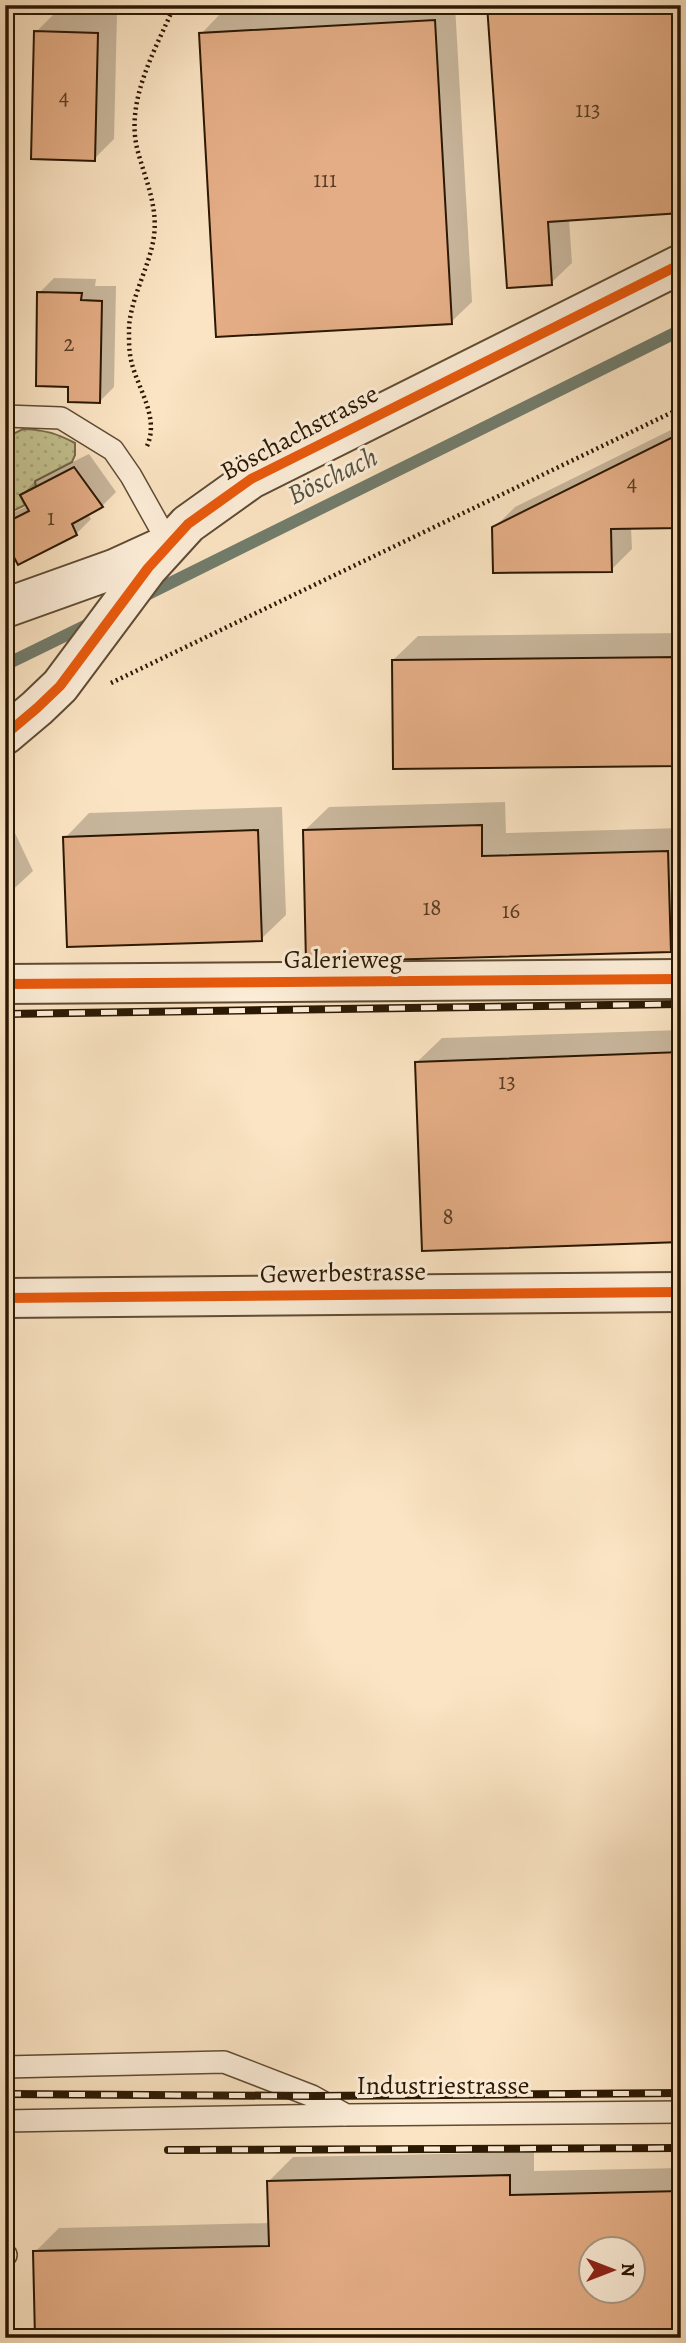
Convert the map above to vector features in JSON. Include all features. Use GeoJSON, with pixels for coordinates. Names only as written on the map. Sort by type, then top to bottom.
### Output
{"type":"FeatureCollection","features":[{"type":"Feature","properties":{"kind":"street","name":"Böschachstrasse"},"geometry":{"type":"LineString","coordinates":[[8,734],[60,686],[168,546],[251,479],[681,264]]}},
{"type":"Feature","properties":{"kind":"street","name":"Böschachstrasse"},"geometry":{"type":"LineString","coordinates":[[5,608],[114,569],[168,546]]}},
{"type":"Feature","properties":{"kind":"street","name":"Galerieweg"},"geometry":{"type":"LineString","coordinates":[[5,984],[681,979]]}},
{"type":"Feature","properties":{"kind":"street","name":"Gewerbestrasse"},"geometry":{"type":"LineString","coordinates":[[5,1298],[681,1292]]}},
{"type":"Feature","properties":{"kind":"lane"},"geometry":{"type":"LineString","coordinates":[[5,416],[61,418],[113,450],[131,476],[168,546]]}},
{"type":"Feature","properties":{"kind":"lane","name":"Industriestrasse"},"geometry":{"type":"LineString","coordinates":[[5,2067],[224,2062],[312,2096],[346,2115],[681,2112]]}},
{"type":"Feature","properties":{"kind":"lane"},"geometry":{"type":"LineString","coordinates":[[5,2121],[346,2115]]}},
{"type":"Feature","properties":{"kind":"path"},"geometry":{"type":"LineString","coordinates":[[131,476],[151,437],[150,414],[131,359],[129,328],[154,235],[153,197],[136,145],[136,111],[142,82],[172,11],[172,5]]}},
{"type":"Feature","properties":{"kind":"path"},"geometry":{"type":"LineString","coordinates":[[110,684],[681,408]]}},
{"type":"Feature","properties":{"kind":"shaded area"},"geometry":{"type":"Polygon","coordinates":[[[23,429],[44,431],[75,443],[75,455],[72,462],[35,481],[36,487],[20,495],[25,505],[5,515],[5,438],[23,429]]]}},
{"type":"Feature","properties":{"kind":"building"},"geometry":{"type":"Polygon","coordinates":[[[487,5],[681,5],[681,213],[548,222],[552,285],[507,288],[487,5]]]}},
{"type":"Feature","properties":{"kind":"building"},"geometry":{"type":"Polygon","coordinates":[[[435,20],[452,324],[216,337],[199,33],[435,20]]]}},
{"type":"Feature","properties":{"kind":"building"},"geometry":{"type":"Polygon","coordinates":[[[34,31],[98,33],[95,161],[31,159],[34,31]]]}},
{"type":"Feature","properties":{"kind":"building"},"geometry":{"type":"Polygon","coordinates":[[[37,292],[82,293],[81,300],[102,301],[100,403],[68,402],[68,387],[36,386],[37,292]]]}},
{"type":"Feature","properties":{"kind":"building"},"geometry":{"type":"Polygon","coordinates":[[[675,436],[681,437],[681,528],[611,529],[612,572],[493,573],[492,527],[675,436]]]}},
{"type":"Feature","properties":{"kind":"building"},"geometry":{"type":"Polygon","coordinates":[[[74,467],[103,507],[72,524],[77,535],[18,565],[5,540],[5,523],[29,511],[20,495],[74,467]]]}},
{"type":"Feature","properties":{"kind":"building"},"geometry":{"type":"Polygon","coordinates":[[[681,657],[681,766],[393,769],[392,660],[681,657]]]}},
{"type":"Feature","properties":{"kind":"building"},"geometry":{"type":"Polygon","coordinates":[[[482,825],[482,856],[668,851],[671,952],[306,962],[303,830],[482,825]]]}},
{"type":"Feature","properties":{"kind":"building"},"geometry":{"type":"Polygon","coordinates":[[[258,830],[262,941],[67,947],[63,837],[258,830]]]}},
{"type":"Feature","properties":{"kind":"building"},"geometry":{"type":"Polygon","coordinates":[[[681,1052],[681,1242],[422,1251],[415,1062],[681,1052]]]}},
{"type":"Feature","properties":{"kind":"building"},"geometry":{"type":"Polygon","coordinates":[[[510,2175],[510,2195],[681,2191],[681,2338],[35,2338],[33,2251],[269,2246],[267,2181],[510,2175]]]}},
{"type":"Feature","properties":{"kind":"waterway","name":"Böschach"},"geometry":{"type":"LineString","coordinates":[[140,598],[681,330]]}},
{"type":"Feature","properties":{"kind":"waterway","name":"Böschach"},"geometry":{"type":"LineString","coordinates":[[5,665],[93,622]]}},
{"type":"Feature","properties":{"kind":"railway"},"geometry":{"type":"LineString","coordinates":[[5,1014],[681,1004]]}},
{"type":"Feature","properties":{"kind":"railway"},"geometry":{"type":"LineString","coordinates":[[5,2094],[312,2096],[681,2093]]}},
{"type":"Feature","properties":{"kind":"railway"},"geometry":{"type":"LineString","coordinates":[[168,2150],[681,2148]]}},
{"type":"Feature","properties":{"kind":"cycle path"},"geometry":{"type":"LineString","coordinates":[[5,735],[60,686],[148,568],[188,524],[251,479],[681,264]]}},
{"type":"Feature","properties":{"kind":"cycle path"},"geometry":{"type":"LineString","coordinates":[[5,984],[681,979]]}},
{"type":"Feature","properties":{"kind":"cycle path"},"geometry":{"type":"LineString","coordinates":[[5,1298],[681,1292]]}}]}
